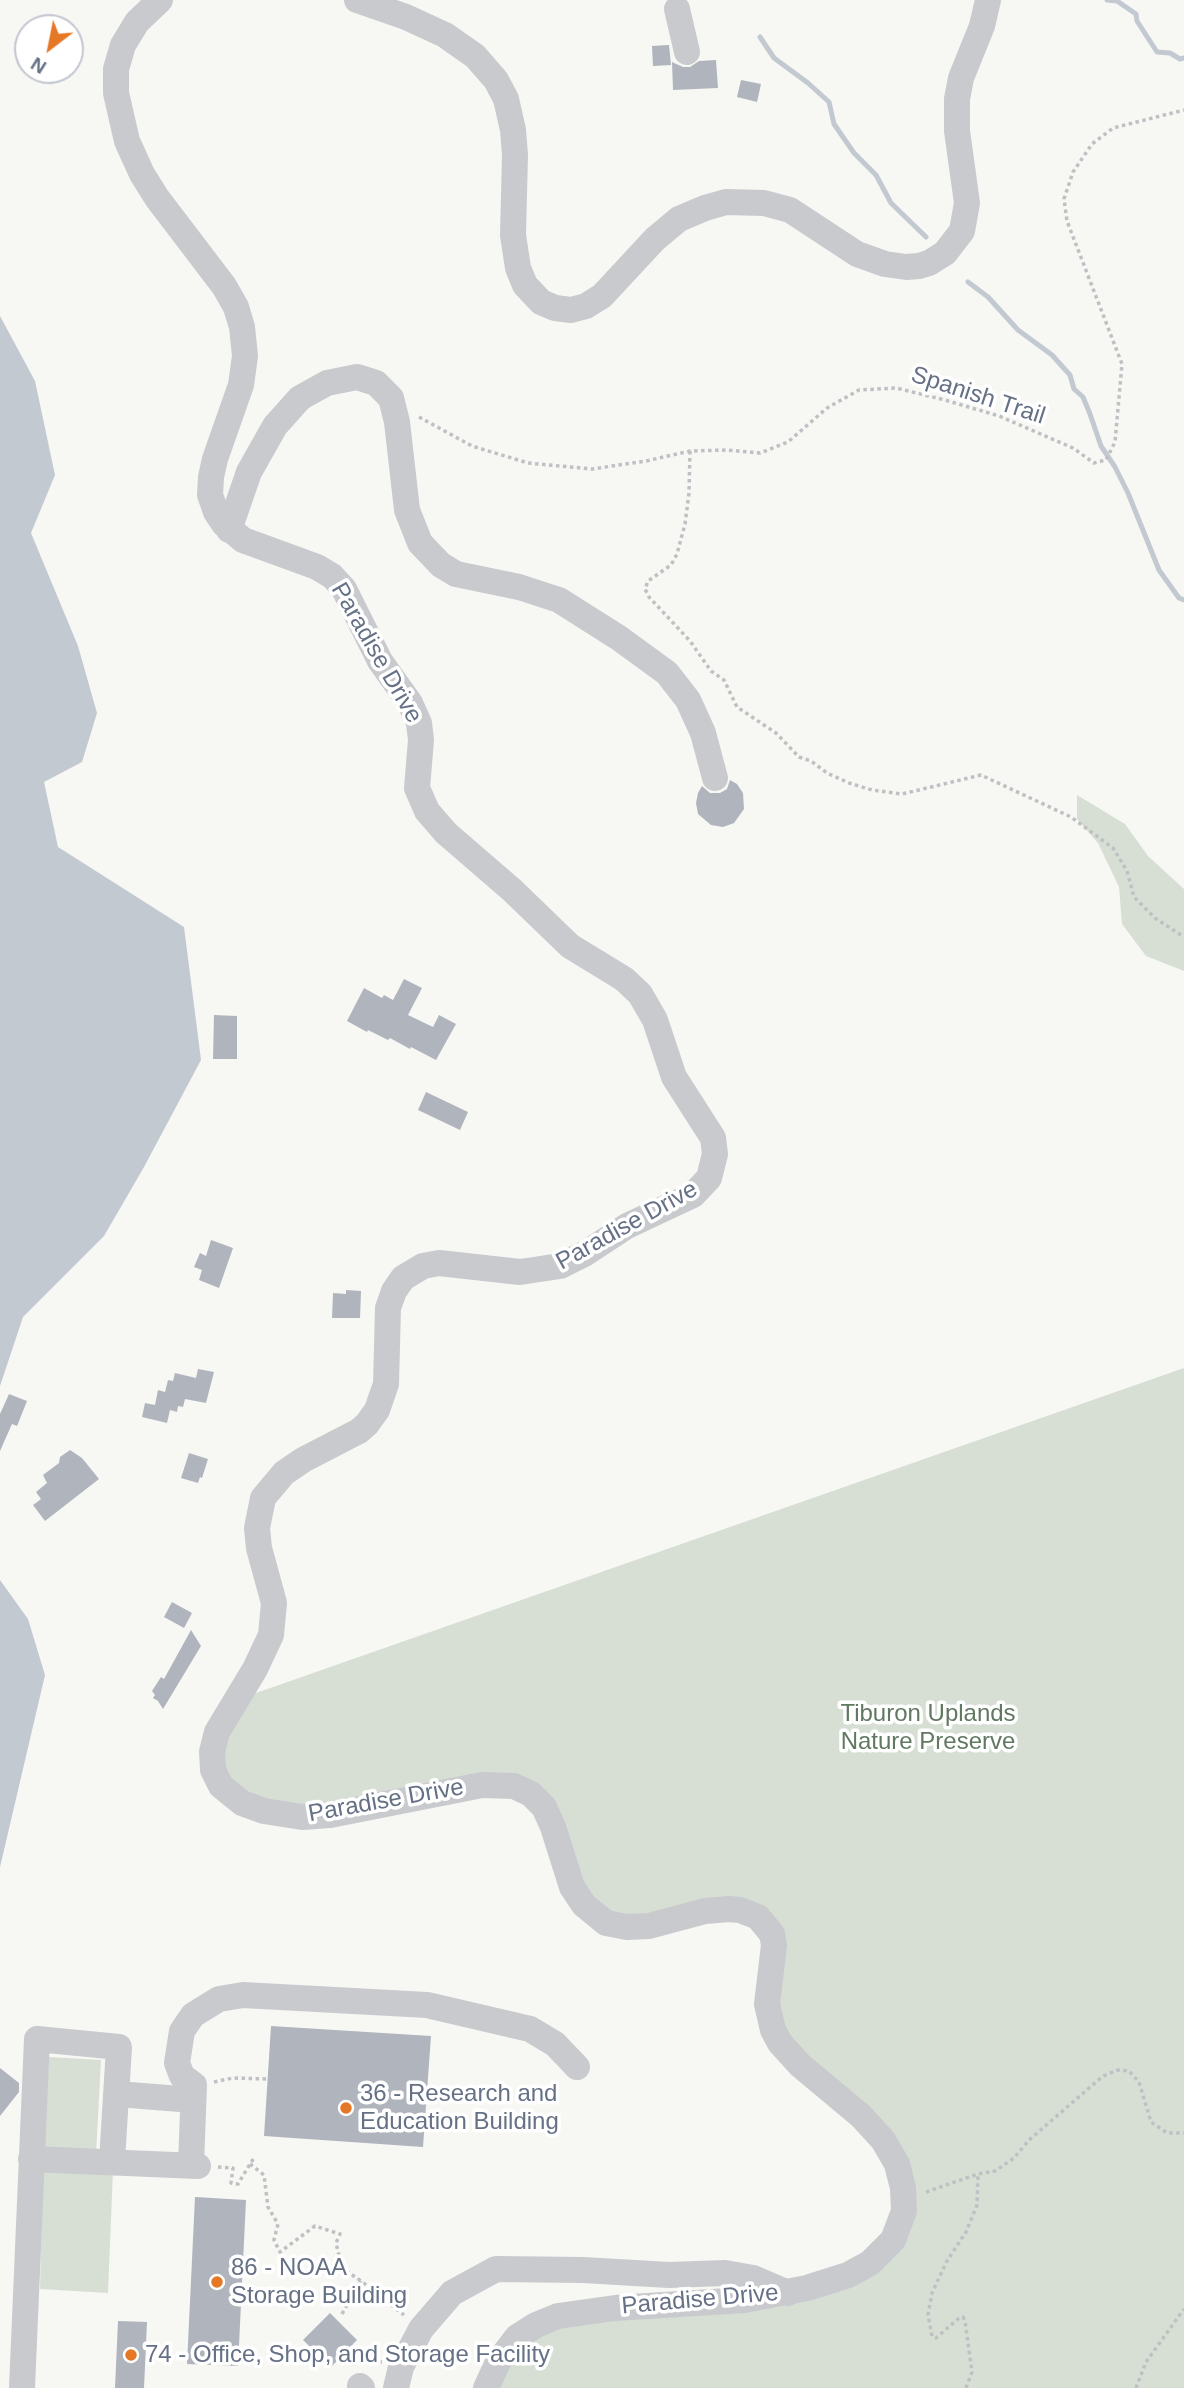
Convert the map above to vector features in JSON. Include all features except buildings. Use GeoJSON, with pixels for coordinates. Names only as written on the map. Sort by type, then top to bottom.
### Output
{"type":"FeatureCollection","features":[{"type":"Feature","properties":{"kind":"street"},"geometry":{"type":"LineString","coordinates":[[160,0],[137,22],[122,45],[116,69],[116,93],[127,141],[142,174],[157,198],[217,275],[240,317],[245,347],[243,375],[215,458],[210,486],[216,512],[229,530]]}},
{"type":"Feature","properties":{"kind":"street"},"geometry":{"type":"LineString","coordinates":[[357,0],[406,17],[445,35],[475,56],[496,80],[509,108],[515,142],[513,235],[517,268],[525,285],[541,302],[555,308],[571,310],[586,306],[602,296],[655,240],[679,219],[726,202],[764,202],[790,210],[857,254],[886,264],[919,266],[946,253],[962,231],[967,203],[957,131],[957,99],[961,78],[982,26],[988,0]]}},
{"type":"Feature","properties":{"kind":"street"},"geometry":{"type":"LineString","coordinates":[[677,9],[687,52]]}},
{"type":"Feature","properties":{"kind":"street"},"geometry":{"type":"LineString","coordinates":[[229,530],[249,472],[275,426],[300,398],[327,383],[357,377],[376,383],[391,398],[397,422],[407,510],[420,543],[441,565],[456,574],[519,587],[559,600],[619,638],[667,673],[688,700],[698,722],[715,778]]}},
{"type":"Feature","properties":{"kind":"street","name":"Paradise Drive"},"geometry":{"type":"LineString","coordinates":[[229,530],[251,545],[317,567],[332,576],[344,589],[380,661],[410,703],[419,723],[421,740],[417,788],[426,811],[446,833],[512,890],[570,946],[624,979],[640,994],[655,1020],[674,1077],[713,1138],[715,1154],[709,1178],[693,1195],[627,1226],[586,1253],[560,1266],[520,1272],[439,1263],[423,1266],[404,1278],[394,1291],[388,1307],[386,1384],[377,1410],[359,1431],[284,1473],[263,1498],[257,1528],[259,1548],[274,1603],[271,1635],[256,1669],[217,1732],[212,1752],[213,1770],[227,1793],[242,1803],[264,1811],[302,1817],[330,1815],[482,1785],[514,1786],[531,1794],[544,1807],[572,1887],[584,1905],[606,1923],[627,1927],[649,1926],[705,1911],[729,1909],[758,1917],[772,1934],[775,1945],[767,2004],[780,2043],[800,2065],[861,2116],[883,2140],[897,2164],[904,2200],[898,2231],[886,2250],[870,2263],[835,2280],[788,2293],[723,2302],[615,2308],[558,2316],[525,2331],[509,2345],[486,2388]]}},
{"type":"Feature","properties":{"kind":"street"},"geometry":{"type":"LineString","coordinates":[[32,2159],[195,2166],[194,2093],[177,2063],[182,2031],[193,2015],[219,1999],[243,1995],[427,2005],[530,2029],[555,2044],[577,2067]]}},
{"type":"Feature","properties":{"kind":"street"},"geometry":{"type":"LineString","coordinates":[[22,2388],[37,2039],[120,2047],[113,2161]]}},
{"type":"Feature","properties":{"kind":"street"},"geometry":{"type":"LineString","coordinates":[[117,2094],[194,2093]]}},
{"type":"Feature","properties":{"kind":"street"},"geometry":{"type":"LineString","coordinates":[[398,2377],[421,2329],[452,2293],[496,2269],[669,2275],[725,2273],[753,2278],[788,2293]]}},
{"type":"Feature","properties":{"kind":"path","name":"Spanish Trail"},"geometry":{"type":"LineString","coordinates":[[391,398],[431,425],[472,446],[528,463],[592,469],[690,451],[760,453],[788,442],[827,408],[859,390],[896,388],[999,416],[1073,449],[1094,463],[1106,460],[1115,442],[1122,364],[1067,221],[1064,199],[1073,172],[1092,144],[1113,128],[1184,110]]}},
{"type":"Feature","properties":{"kind":"path"},"geometry":{"type":"LineString","coordinates":[[690,451],[688,503],[677,554],[671,565],[648,581],[645,589],[649,597],[690,641],[711,671],[724,680],[737,707],[776,733],[799,757],[849,783],[872,790],[902,794],[981,775],[1071,817],[1113,848],[1128,871],[1134,897],[1155,918],[1184,937]]}},
{"type":"Feature","properties":{"kind":"path"},"geometry":{"type":"LineString","coordinates":[[941,2187],[995,2171],[1014,2158],[1029,2140],[1103,2076],[1118,2070],[1129,2071],[1139,2082],[1151,2122],[1167,2133],[1184,2133]]}},
{"type":"Feature","properties":{"kind":"path"},"geometry":{"type":"LineString","coordinates":[[194,2093],[233,2078],[268,2079]]}},
{"type":"Feature","properties":{"kind":"path"},"geometry":{"type":"LineString","coordinates":[[195,2166],[233,2168],[231,2183],[238,2184],[255,2156]]}},
{"type":"Feature","properties":{"kind":"path"},"geometry":{"type":"LineString","coordinates":[[250,2164],[264,2175],[268,2207],[278,2224],[274,2240],[280,2252],[315,2226],[340,2234],[336,2243],[342,2268],[421,2329]]}},
{"type":"Feature","properties":{"kind":"path"},"geometry":{"type":"LineString","coordinates":[[966,2388],[972,2372],[963,2317],[936,2338],[932,2336],[928,2315],[932,2293],[947,2261],[966,2232],[977,2205],[978,2174]]}},
{"type":"Feature","properties":{"kind":"path"},"geometry":{"type":"LineString","coordinates":[[342,2314],[361,2281]]}},
{"type":"Feature","properties":{"kind":"path"},"geometry":{"type":"LineString","coordinates":[[1136,2388],[1146,2362],[1184,2309]]}},
{"type":"Feature","properties":{"kind":"path"},"geometry":{"type":"LineString","coordinates":[[343,2354],[354,2364],[368,2361],[388,2362],[398,2377]]}},
{"type":"Feature","properties":{"kind":"green space"},"geometry":{"type":"Polygon","coordinates":[[[1077,795],[1125,824],[1148,856],[1184,889],[1184,971],[1146,956],[1122,924],[1119,887],[1098,843],[1077,819],[1077,795]]]}},
{"type":"Feature","properties":{"kind":"green space","name":"Tiburon Uplands Nature Preserve"},"geometry":{"type":"Polygon","coordinates":[[[1184,1368],[1184,2388],[486,2388],[525,2331],[701,2304],[879,2256],[901,2176],[800,2065],[768,1989],[758,1917],[606,1923],[522,1789],[302,1817],[216,1779],[236,1700],[1184,1368]]]}},
{"type":"Feature","properties":{"kind":"green space"},"geometry":{"type":"Polygon","coordinates":[[[49,2057],[101,2060],[96,2155],[44,2152],[49,2057]]]}},
{"type":"Feature","properties":{"kind":"green space"},"geometry":{"type":"Polygon","coordinates":[[[43,2168],[113,2170],[108,2293],[40,2289],[43,2168]]]}},
{"type":"Feature","properties":{"kind":"shaded area"},"geometry":{"type":"Polygon","coordinates":[[[0,316],[35,381],[55,475],[31,533],[78,646],[97,713],[82,762],[44,782],[58,847],[184,927],[201,1060],[104,1236],[23,1317],[0,1386],[0,316]]]}},
{"type":"Feature","properties":{"kind":"shaded area"},"geometry":{"type":"Polygon","coordinates":[[[0,1580],[28,1619],[45,1675],[0,1867],[0,1580]]]}},
{"type":"Feature","properties":{"kind":"waterway"},"geometry":{"type":"LineString","coordinates":[[1107,0],[1117,1],[1136,14],[1137,21],[1157,52],[1184,58]]}},
{"type":"Feature","properties":{"kind":"waterway"},"geometry":{"type":"LineString","coordinates":[[760,37],[774,58],[829,102],[834,124],[854,153],[876,175],[891,203],[926,237]]}},
{"type":"Feature","properties":{"kind":"waterway"},"geometry":{"type":"LineString","coordinates":[[968,282],[988,297],[1018,330],[1052,355],[1070,375],[1074,389],[1083,397],[1101,446],[1128,493],[1159,570],[1179,598],[1184,600]]}},
{"type":"Feature","properties":{"kind":"place","name":"36 - Research and Education Building"},"geometry":{"type":"Point","coordinates":[346,2108]}},
{"type":"Feature","properties":{"kind":"place","name":"86 - NOAA Storage Building"},"geometry":{"type":"Point","coordinates":[217,2282]}},
{"type":"Feature","properties":{"kind":"place","name":"74 - Office, Shop, and Storage Facility"},"geometry":{"type":"Point","coordinates":[131,2355]}}]}
